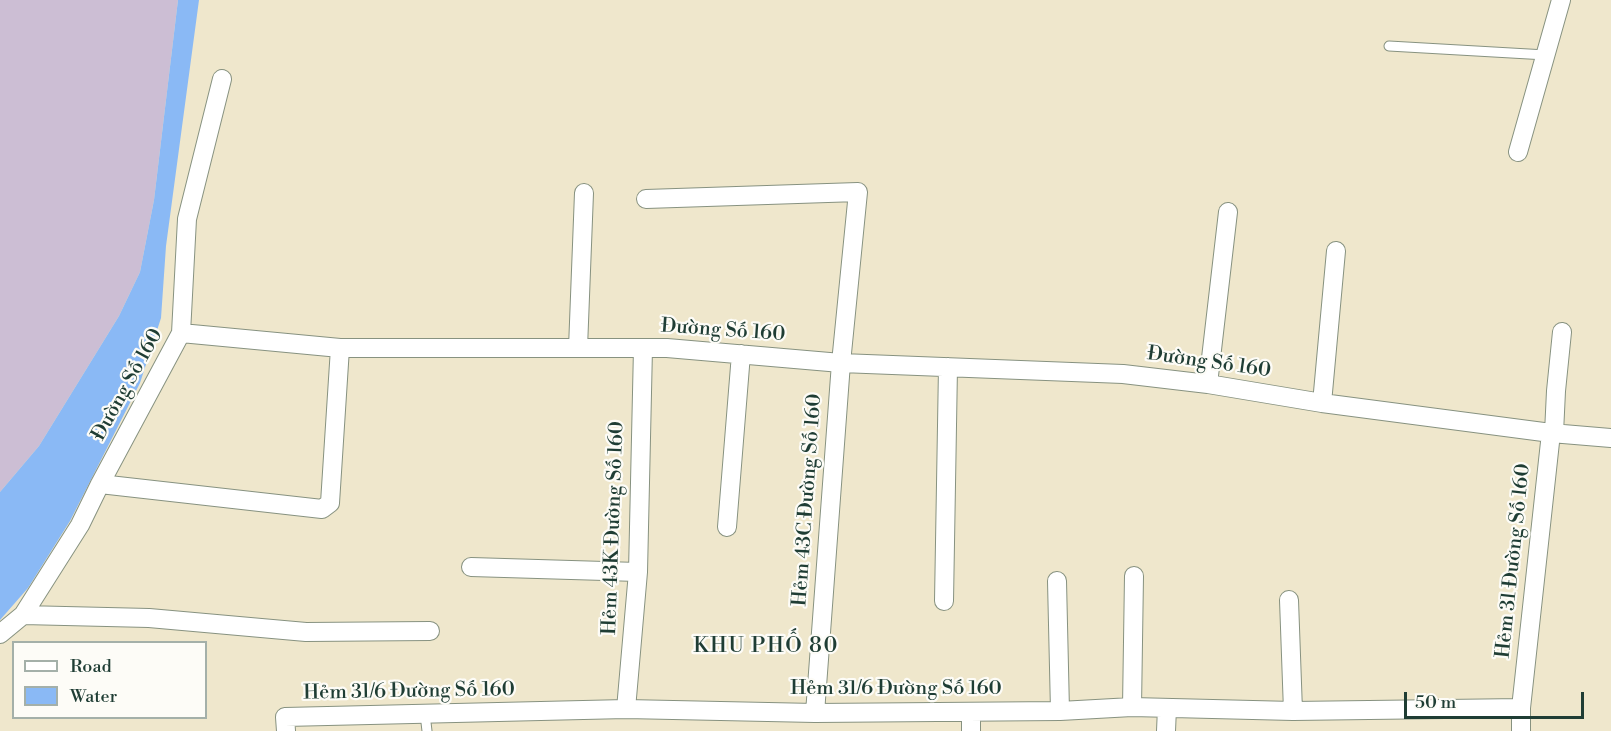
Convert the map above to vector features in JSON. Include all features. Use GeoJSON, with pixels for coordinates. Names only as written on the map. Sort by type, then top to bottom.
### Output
{"type":"FeatureCollection","features":[{"type":"Feature","properties":{"kind":"street"},"geometry":{"type":"LineString","coordinates":[[1518,152],[1561,0]]}},
{"type":"Feature","properties":{"kind":"street"},"geometry":{"type":"LineString","coordinates":[[181,333],[187,219],[222,79]]}},
{"type":"Feature","properties":{"kind":"street","name":"Hẻm 43C Đường Số 160"},"geometry":{"type":"LineString","coordinates":[[646,199],[858,192],[841,363],[815,713]]}},
{"type":"Feature","properties":{"kind":"street"},"geometry":{"type":"LineString","coordinates":[[578,348],[584,193]]}},
{"type":"Feature","properties":{"kind":"street"},"geometry":{"type":"LineString","coordinates":[[1208,384],[1228,212]]}},
{"type":"Feature","properties":{"kind":"street"},"geometry":{"type":"LineString","coordinates":[[1322,403],[1336,251]]}},
{"type":"Feature","properties":{"kind":"street","name":"Hẻm 31 Đường Số 160"},"geometry":{"type":"LineString","coordinates":[[1521,731],[1521,708],[1553,433],[1562,332]]}},
{"type":"Feature","properties":{"kind":"street","name":"Đường Số 160"},"geometry":{"type":"LineString","coordinates":[[0,634],[23,615],[80,525],[181,333],[340,348],[667,348],[841,363],[1124,374],[1208,384],[1322,403],[1553,433],[1611,438]]}},
{"type":"Feature","properties":{"kind":"street"},"geometry":{"type":"LineString","coordinates":[[100,484],[322,509],[330,503],[340,348]]}},
{"type":"Feature","properties":{"kind":"street","name":"Hẻm 43K Đường Số 160"},"geometry":{"type":"LineString","coordinates":[[626,709],[638,572],[643,348]]}},
{"type":"Feature","properties":{"kind":"street"},"geometry":{"type":"LineString","coordinates":[[727,527],[741,354]]}},
{"type":"Feature","properties":{"kind":"street"},"geometry":{"type":"LineString","coordinates":[[945,601],[948,367]]}},
{"type":"Feature","properties":{"kind":"street"},"geometry":{"type":"LineString","coordinates":[[471,567],[638,572]]}},
{"type":"Feature","properties":{"kind":"street"},"geometry":{"type":"LineString","coordinates":[[1132,707],[1134,576]]}},
{"type":"Feature","properties":{"kind":"street"},"geometry":{"type":"LineString","coordinates":[[1057,580],[1060,711]]}},
{"type":"Feature","properties":{"kind":"street"},"geometry":{"type":"LineString","coordinates":[[1289,600],[1293,711]]}},
{"type":"Feature","properties":{"kind":"street"},"geometry":{"type":"LineString","coordinates":[[23,615],[149,618],[306,632],[430,631]]}},
{"type":"Feature","properties":{"kind":"street","name":"Hẻm 31/6 Đường Số 160"},"geometry":{"type":"LineString","coordinates":[[286,731],[285,717],[426,722],[626,709],[815,713],[1060,711],[1132,707],[1293,711],[1521,708]]}},
{"type":"Feature","properties":{"kind":"street"},"geometry":{"type":"LineString","coordinates":[[1166,731],[1167,708]]}},
{"type":"Feature","properties":{"kind":"street"},"geometry":{"type":"LineString","coordinates":[[971,712],[971,731]]}},
{"type":"Feature","properties":{"kind":"lane"},"geometry":{"type":"LineString","coordinates":[[1389,46],[1546,55]]}},
{"type":"Feature","properties":{"kind":"shaded area"},"geometry":{"type":"Polygon","coordinates":[[[0,0],[178,0],[154,200],[140,272],[119,316],[39,446],[0,492],[0,0]]]}},
{"type":"Feature","properties":{"kind":"water"},"geometry":{"type":"Polygon","coordinates":[[[178,0],[199,0],[166,246],[161,318],[140,383],[70,521],[28,588],[0,620],[0,492],[39,446],[119,316],[140,272],[154,200],[178,0]]]}},
{"type":"Feature","properties":{"kind":"district","name":"KHU PHỐ 80"},"geometry":{"type":"Point","coordinates":[766,647]}}]}
